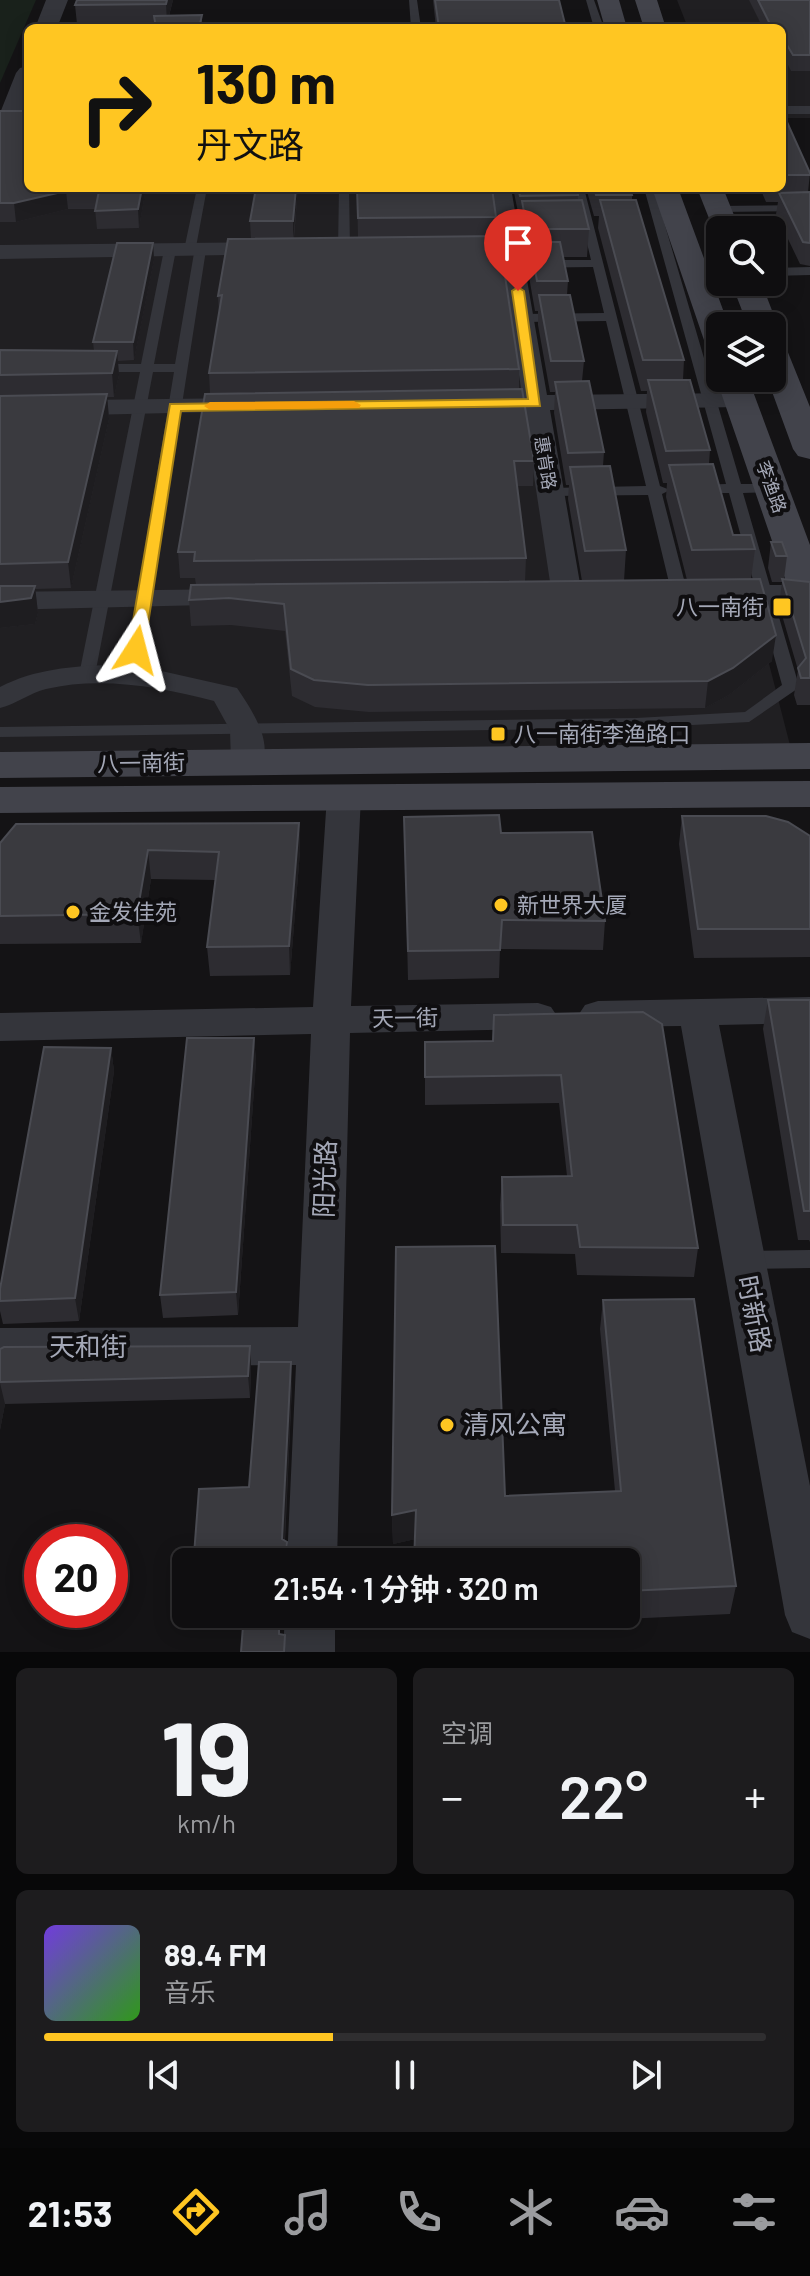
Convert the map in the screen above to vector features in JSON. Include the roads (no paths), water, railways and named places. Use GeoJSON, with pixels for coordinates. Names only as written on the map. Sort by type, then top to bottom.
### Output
{"type":"FeatureCollection","features":[{"type":"Feature","properties":{"kind":"main road"},"geometry":{"type":"LineString","coordinates":[[608,0],[615,24]]}},
{"type":"Feature","properties":{"kind":"main road"},"geometry":{"type":"LineString","coordinates":[[646,0],[654,24]]}},
{"type":"Feature","properties":{"kind":"main road"},"geometry":{"type":"LineString","coordinates":[[664,192],[660,221],[706,315]]}},
{"type":"Feature","properties":{"kind":"main road"},"geometry":{"type":"LineString","coordinates":[[786,386],[810,449]]}},
{"type":"Feature","properties":{"kind":"main road","name":"李渔路"},"geometry":{"type":"LineString","coordinates":[[728,393],[772,488],[810,595]]}},
{"type":"Feature","properties":{"kind":"main road","name":"八一南街"},"geometry":{"type":"LineString","coordinates":[[0,765],[246,746],[810,756]]}},
{"type":"Feature","properties":{"kind":"main road","name":"八一南街"},"geometry":{"type":"LineString","coordinates":[[0,800],[810,794]]}},
{"type":"Feature","properties":{"kind":"street"},"geometry":{"type":"LineString","coordinates":[[48,24],[57,0]]}},
{"type":"Feature","properties":{"kind":"street"},"geometry":{"type":"LineString","coordinates":[[13,116],[24,84]]}},
{"type":"Feature","properties":{"kind":"street"},"geometry":{"type":"LineString","coordinates":[[786,110],[810,110]]}},
{"type":"Feature","properties":{"kind":"street","name":"惠肯路"},"geometry":{"type":"LineString","coordinates":[[502,192],[513,239],[522,318],[550,492],[581,595],[535,596]]}},
{"type":"Feature","properties":{"kind":"street"},"geometry":{"type":"LineString","coordinates":[[435,248],[513,239]]}},
{"type":"Feature","properties":{"kind":"street"},"geometry":{"type":"LineString","coordinates":[[0,252],[352,249]]}},
{"type":"Feature","properties":{"kind":"street"},"geometry":{"type":"LineString","coordinates":[[457,404],[632,402],[728,393]]}},
{"type":"Feature","properties":{"kind":"street"},"geometry":{"type":"LineString","coordinates":[[0,409],[269,406]]}},
{"type":"Feature","properties":{"kind":"street"},"geometry":{"type":"LineString","coordinates":[[666,595],[810,595]]}},
{"type":"Feature","properties":{"kind":"street"},"geometry":{"type":"LineString","coordinates":[[0,601],[270,598]]}},
{"type":"Feature","properties":{"kind":"street"},"geometry":{"type":"LineString","coordinates":[[0,699],[38,681],[87,675],[106,673],[172,679],[226,695],[246,746]]}},
{"type":"Feature","properties":{"kind":"street","name":"阳光路"},"geometry":{"type":"LineString","coordinates":[[312,1548],[331,1019],[344,796]]}},
{"type":"Feature","properties":{"kind":"street","name":"天一街"},"geometry":{"type":"LineString","coordinates":[[0,1027],[810,1010]]}},
{"type":"Feature","properties":{"kind":"street","name":"时新路"},"geometry":{"type":"LineString","coordinates":[[698,1013],[810,1615]]}},
{"type":"Feature","properties":{"kind":"street","name":"天和街"},"geometry":{"type":"LineString","coordinates":[[0,1347],[319,1346]]}},
{"type":"Feature","properties":{"kind":"street"},"geometry":{"type":"LineString","coordinates":[[309,1652],[310,1628]]}},
{"type":"Feature","properties":{"kind":"lane"},"geometry":{"type":"LineString","coordinates":[[413,0],[416,24]]}},
{"type":"Feature","properties":{"kind":"lane"},"geometry":{"type":"LineString","coordinates":[[590,0],[598,24]]}},
{"type":"Feature","properties":{"kind":"lane"},"geometry":{"type":"LineString","coordinates":[[87,675],[147,368],[187,250],[201,192]]}},
{"type":"Feature","properties":{"kind":"lane"},"geometry":{"type":"LineString","coordinates":[[345,192],[352,249]]}},
{"type":"Feature","properties":{"kind":"lane"},"geometry":{"type":"LineString","coordinates":[[580,192],[654,490],[666,595]]}},
{"type":"Feature","properties":{"kind":"lane"},"geometry":{"type":"LineString","coordinates":[[0,732],[246,746],[749,717],[791,686],[736,489],[728,393],[650,192]]}},
{"type":"Feature","properties":{"kind":"lane"},"geometry":{"type":"LineString","coordinates":[[718,209],[810,208]]}},
{"type":"Feature","properties":{"kind":"lane"},"geometry":{"type":"LineString","coordinates":[[513,239],[597,263]]}},
{"type":"Feature","properties":{"kind":"lane"},"geometry":{"type":"LineString","coordinates":[[132,675],[181,368],[187,250]]}},
{"type":"Feature","properties":{"kind":"lane"},"geometry":{"type":"LineString","coordinates":[[786,272],[810,271]]}},
{"type":"Feature","properties":{"kind":"lane"},"geometry":{"type":"LineString","coordinates":[[522,318],[611,317]]}},
{"type":"Feature","properties":{"kind":"lane"},"geometry":{"type":"LineString","coordinates":[[88,368],[181,368]]}},
{"type":"Feature","properties":{"kind":"lane"},"geometry":{"type":"LineString","coordinates":[[550,492],[772,488]]}},
{"type":"Feature","properties":{"kind":"lane"},"geometry":{"type":"LineString","coordinates":[[744,1260],[810,1259]]}},
{"type":"Feature","properties":{"kind":"place","name":"八一南街"},"geometry":{"type":"Point","coordinates":[782,607]}},
{"type":"Feature","properties":{"kind":"place","name":"八一南街李渔路口"},"geometry":{"type":"Point","coordinates":[498,734]}},
{"type":"Feature","properties":{"kind":"place","name":"新世界大厦"},"geometry":{"type":"Point","coordinates":[501,905]}},
{"type":"Feature","properties":{"kind":"place","name":"金发佳苑"},"geometry":{"type":"Point","coordinates":[73,912]}},
{"type":"Feature","properties":{"kind":"place","name":"清风公寓"},"geometry":{"type":"Point","coordinates":[447,1425]}}]}
